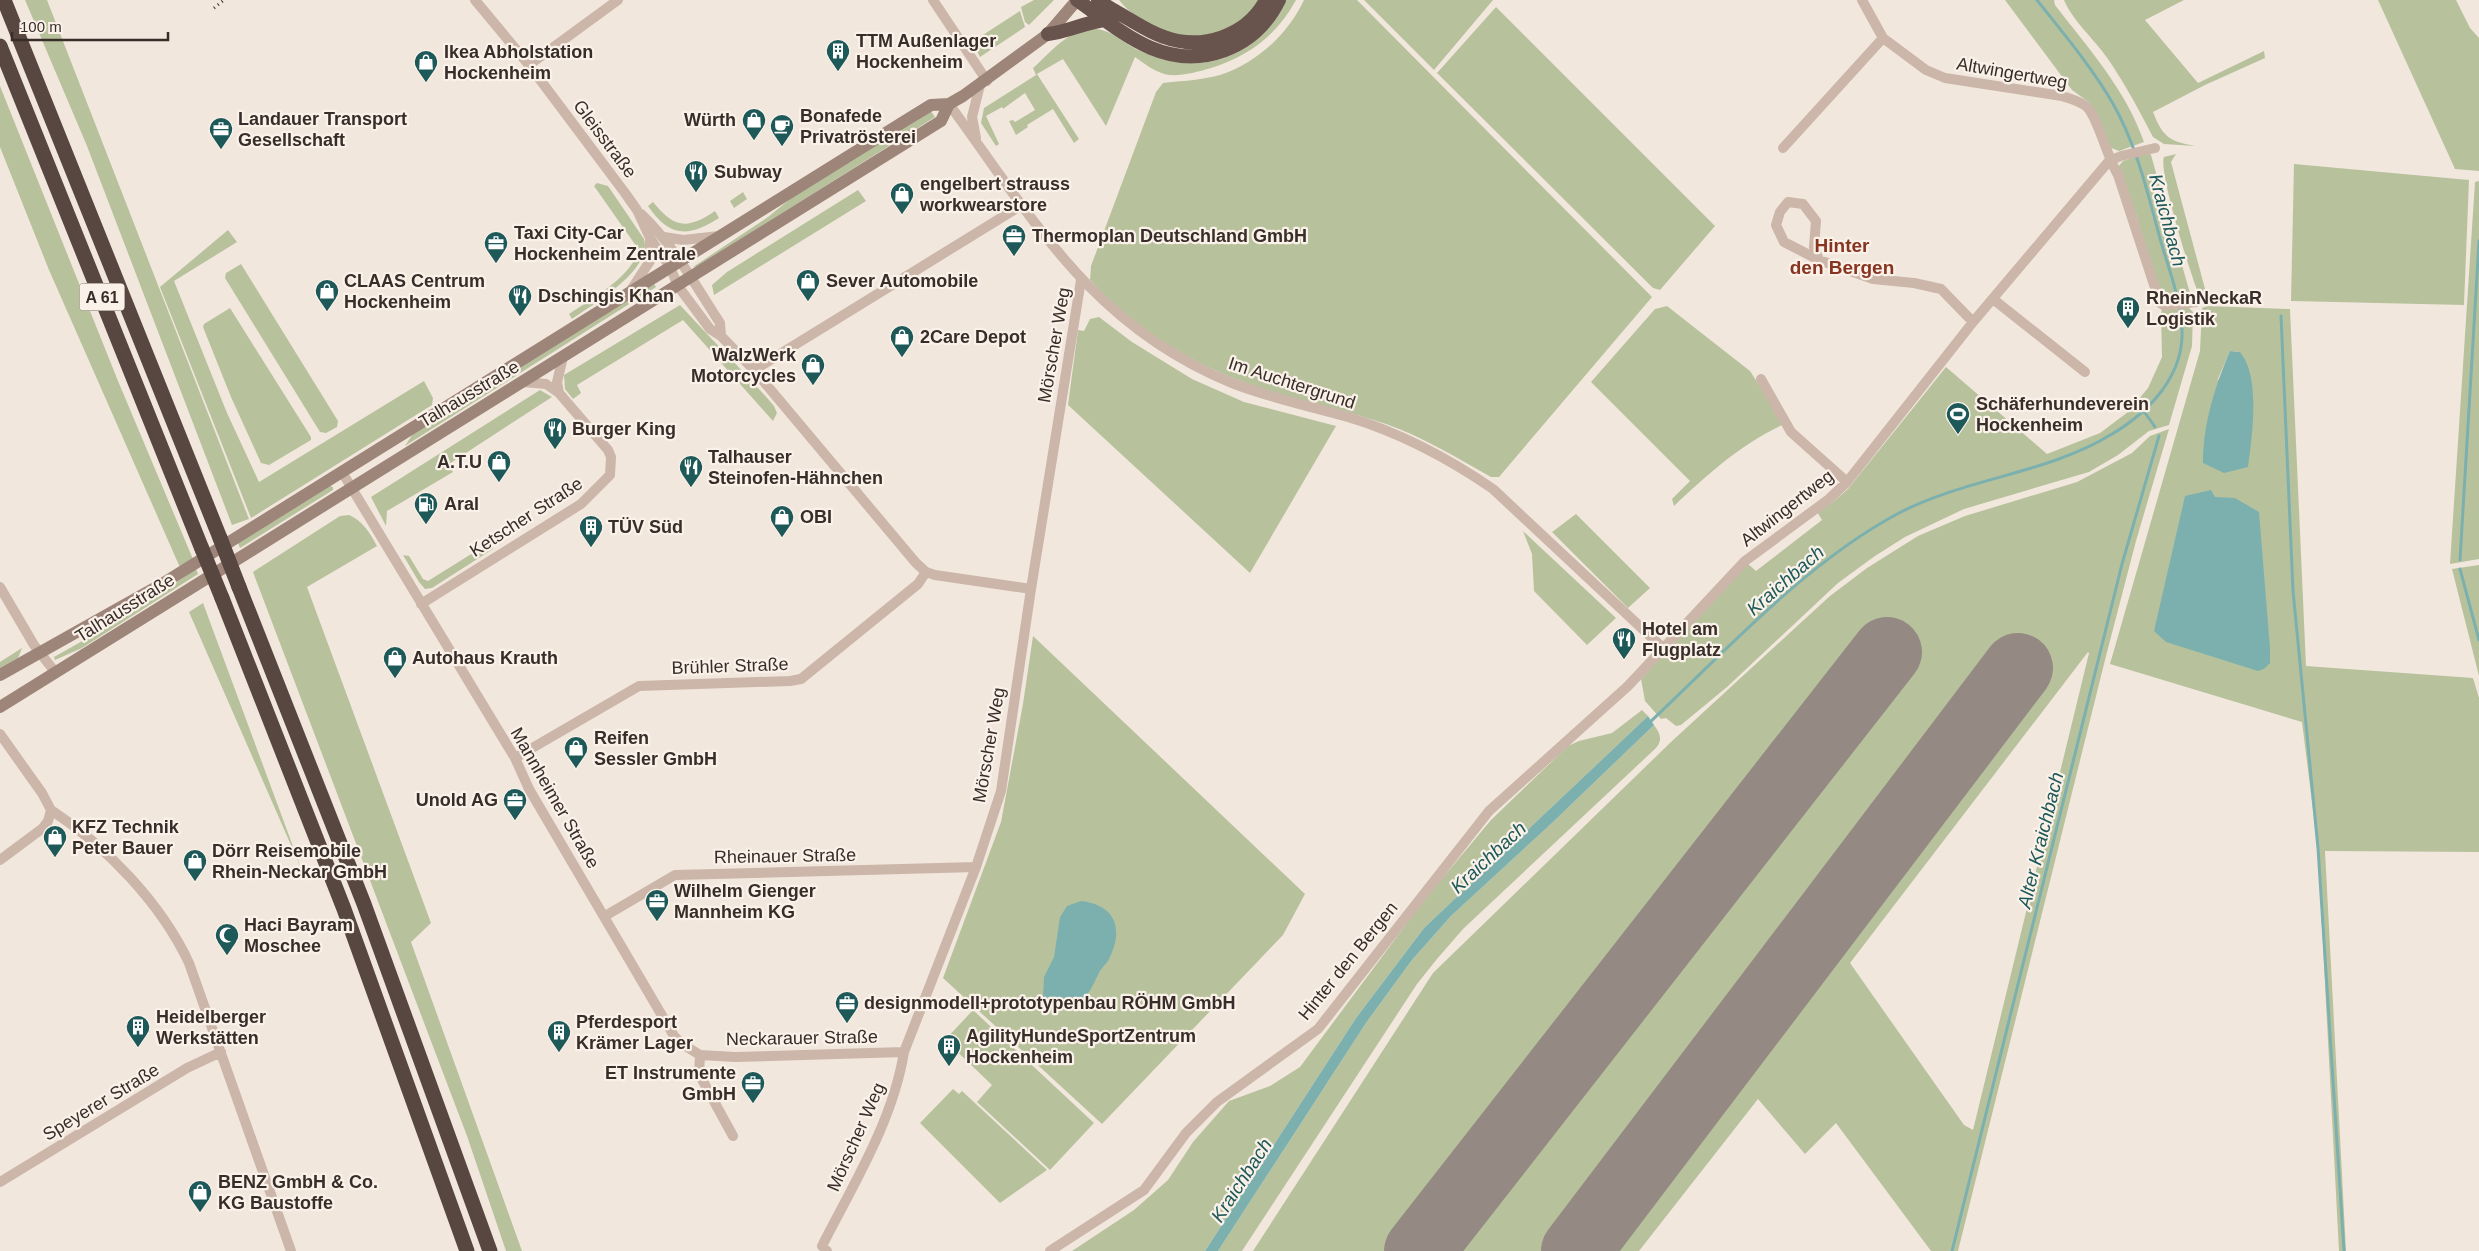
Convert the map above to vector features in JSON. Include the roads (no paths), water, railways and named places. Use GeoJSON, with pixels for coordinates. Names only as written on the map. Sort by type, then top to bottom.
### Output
{"type":"FeatureCollection","features":[{"type":"Feature","properties":{"kind":"highway","name":"A 61"},"geometry":{"type":"LineString","coordinates":[[4,0],[220,538],[364,904],[490,1251]]}},
{"type":"Feature","properties":{"kind":"highway"},"geometry":{"type":"LineString","coordinates":[[1077,0],[1106,20],[1160,52],[1178,56],[1211,56],[1233,48],[1247,39],[1263,25],[1279,0]]}},
{"type":"Feature","properties":{"kind":"highway"},"geometry":{"type":"LineString","coordinates":[[1098,0],[1165,38],[1183,42],[1212,41],[1236,32],[1257,14],[1266,0]]}},
{"type":"Feature","properties":{"kind":"highway"},"geometry":{"type":"LineString","coordinates":[[1111,0],[1129,18]]}},
{"type":"Feature","properties":{"kind":"highway"},"geometry":{"type":"LineString","coordinates":[[1048,34],[1062,32],[1085,22],[1106,20]]}},
{"type":"Feature","properties":{"kind":"highway","name":"A 61"},"geometry":{"type":"LineString","coordinates":[[0,46],[222,598],[344,909],[468,1251]]}},
{"type":"Feature","properties":{"kind":"main road","name":"Talhausstraße"},"geometry":{"type":"LineString","coordinates":[[0,675],[162,584],[930,105],[949,104],[983,83],[1048,34],[1077,0]]}},
{"type":"Feature","properties":{"kind":"main road","name":"Talhausstraße"},"geometry":{"type":"LineString","coordinates":[[0,707],[941,121],[949,104]]}},
{"type":"Feature","properties":{"kind":"street","name":"Gleisstraße"},"geometry":{"type":"LineString","coordinates":[[475,0],[529,65],[637,210],[664,237],[675,264]]}},
{"type":"Feature","properties":{"kind":"street"},"geometry":{"type":"LineString","coordinates":[[529,65],[618,0]]}},
{"type":"Feature","properties":{"kind":"street"},"geometry":{"type":"LineString","coordinates":[[933,0],[983,83],[972,116],[977,141]]}},
{"type":"Feature","properties":{"kind":"street","name":"Altwingertweg"},"geometry":{"type":"LineString","coordinates":[[1862,0],[1883,38],[1926,70],[1945,78],[2062,96],[2079,102],[2088,108],[2096,123],[2109,161],[2118,174],[2160,303],[2171,306],[2196,302]]}},
{"type":"Feature","properties":{"kind":"street"},"geometry":{"type":"LineString","coordinates":[[1783,148],[1883,38]]}},
{"type":"Feature","properties":{"kind":"street","name":"Im Auchtergrund"},"geometry":{"type":"LineString","coordinates":[[949,104],[1022,205],[1081,280],[1123,319],[1147,338],[1202,370],[1276,398],[1378,427],[1407,439],[1463,468],[1493,489],[1664,649]]}},
{"type":"Feature","properties":{"kind":"street"},"geometry":{"type":"LineString","coordinates":[[2109,161],[2150,149]]}},
{"type":"Feature","properties":{"kind":"street","name":"Altwingertweg"},"geometry":{"type":"LineString","coordinates":[[1628,686],[1745,562],[1847,482],[1973,322],[2099,176],[2109,161]]}},
{"type":"Feature","properties":{"kind":"street"},"geometry":{"type":"LineString","coordinates":[[1819,260],[1814,247],[1816,221],[1803,204],[1788,202],[1780,212],[1776,225],[1784,242],[1819,260],[1873,279],[1914,283],[1941,289],[1973,322]]}},
{"type":"Feature","properties":{"kind":"street"},"geometry":{"type":"LineString","coordinates":[[754,370],[1022,205]]}},
{"type":"Feature","properties":{"kind":"street","name":"Gleisstraße"},"geometry":{"type":"LineString","coordinates":[[637,210],[650,238],[675,264]]}},
{"type":"Feature","properties":{"kind":"street"},"geometry":{"type":"LineString","coordinates":[[664,237],[683,240],[720,236]]}},
{"type":"Feature","properties":{"kind":"street"},"geometry":{"type":"LineString","coordinates":[[629,293],[650,260],[650,238]]}},
{"type":"Feature","properties":{"kind":"street"},"geometry":{"type":"LineString","coordinates":[[675,264],[690,278],[720,323],[721,336]]}},
{"type":"Feature","properties":{"kind":"street"},"geometry":{"type":"LineString","coordinates":[[675,264],[678,286],[710,329],[721,336],[754,370],[916,563],[926,572],[1030,589]]}},
{"type":"Feature","properties":{"kind":"street","name":"Mörscher Weg"},"geometry":{"type":"LineString","coordinates":[[824,1249],[889,1110],[900,1079],[904,1052],[976,867],[1000,791],[1030,589],[1081,280]]}},
{"type":"Feature","properties":{"kind":"street"},"geometry":{"type":"LineString","coordinates":[[1992,299],[2085,372]]}},
{"type":"Feature","properties":{"kind":"street"},"geometry":{"type":"LineString","coordinates":[[559,393],[557,382],[563,356]]}},
{"type":"Feature","properties":{"kind":"street"},"geometry":{"type":"LineString","coordinates":[[1761,379],[1792,432],[1847,482]]}},
{"type":"Feature","properties":{"kind":"street","name":"Ketscher Straße"},"geometry":{"type":"LineString","coordinates":[[421,604],[581,504],[606,481],[612,470],[611,457],[608,450],[559,393],[546,384],[523,382]]}},
{"type":"Feature","properties":{"kind":"street","name":"Mannheimer Straße"},"geometry":{"type":"LineString","coordinates":[[342,472],[350,489],[515,758],[529,789],[674,1036],[682,1044],[700,1055]]}},
{"type":"Feature","properties":{"kind":"street","name":"Brühler Straße"},"geometry":{"type":"LineString","coordinates":[[515,758],[639,686],[790,681],[801,679],[918,584],[926,572]]}},
{"type":"Feature","properties":{"kind":"street"},"geometry":{"type":"LineString","coordinates":[[0,587],[40,653],[55,672]]}},
{"type":"Feature","properties":{"kind":"street","name":"Hinter den Bergen"},"geometry":{"type":"LineString","coordinates":[[1050,1251],[1144,1190],[1186,1133],[1217,1102],[1318,1029],[1488,811],[1628,686]]}},
{"type":"Feature","properties":{"kind":"street"},"geometry":{"type":"LineString","coordinates":[[0,734],[42,793],[51,810],[74,825],[123,871],[160,912],[174,934],[189,963],[291,1251]]}},
{"type":"Feature","properties":{"kind":"street"},"geometry":{"type":"LineString","coordinates":[[0,860],[43,828],[48,821],[51,810]]}},
{"type":"Feature","properties":{"kind":"street","name":"Rheinauer Straße"},"geometry":{"type":"LineString","coordinates":[[605,916],[675,875],[976,867]]}},
{"type":"Feature","properties":{"kind":"street","name":"Speyerer Straße"},"geometry":{"type":"LineString","coordinates":[[0,1182],[187,1068],[221,1052]]}},
{"type":"Feature","properties":{"kind":"street","name":"Neckarauer Straße"},"geometry":{"type":"LineString","coordinates":[[700,1055],[735,1057],[904,1052]]}},
{"type":"Feature","properties":{"kind":"street"},"geometry":{"type":"LineString","coordinates":[[700,1055],[699,1074],[733,1136]]}},
{"type":"Feature","properties":{"kind":"water"},"geometry":{"type":"Polygon","coordinates":[[[2230,351],[2240,352],[2247,363],[2253,391],[2253,424],[2248,467],[2224,473],[2203,463],[2205,434],[2211,406],[2219,378],[2230,351]]]}},
{"type":"Feature","properties":{"kind":"water"},"geometry":{"type":"Polygon","coordinates":[[[2211,490],[2215,497],[2235,498],[2259,512],[2270,663],[2264,669],[2258,671],[2166,642],[2154,631],[2185,496],[2211,490]]]}},
{"type":"Feature","properties":{"kind":"water"},"geometry":{"type":"Polygon","coordinates":[[[1648,716],[1654,725],[1551,824],[1451,916],[1412,960],[1366,1023],[1218,1251],[1205,1251],[1356,1018],[1424,928],[1648,716]]]}},
{"type":"Feature","properties":{"kind":"water"},"geometry":{"type":"Polygon","coordinates":[[[1081,901],[1093,903],[1102,908],[1114,920],[1116,938],[1114,948],[1108,961],[1084,998],[1070,1004],[1050,1005],[1043,997],[1044,977],[1054,957],[1060,917],[1067,906],[1081,901]]]}},
{"type":"Feature","properties":{"kind":"waterway","name":"Kraichbach"},"geometry":{"type":"LineString","coordinates":[[1648,724],[1767,610],[1831,557],[1864,533],[1925,501],[2034,467],[2087,447],[2112,434],[2139,415],[2162,391],[2170,377],[2177,363],[2181,347],[2181,319],[2174,285],[2135,153],[2121,118],[2104,89],[2037,0]]}},
{"type":"Feature","properties":{"kind":"waterway"},"geometry":{"type":"LineString","coordinates":[[2460,560],[2479,241]]}},
{"type":"Feature","properties":{"kind":"waterway"},"geometry":{"type":"LineString","coordinates":[[2281,316],[2293,591],[2318,848],[2344,1251]]}},
{"type":"Feature","properties":{"kind":"waterway","name":"Alter Kraichbach"},"geometry":{"type":"LineString","coordinates":[[2143,410],[2155,427]]}},
{"type":"Feature","properties":{"kind":"waterway","name":"Alter Kraichbach"},"geometry":{"type":"LineString","coordinates":[[1952,1251],[2122,564],[2159,436]]}},
{"type":"Feature","properties":{"kind":"waterway"},"geometry":{"type":"LineString","coordinates":[[2460,569],[2479,640]]}},
{"type":"Feature","properties":{"kind":"railway"},"geometry":{"type":"LineString","coordinates":[[214,8],[224,0]]}},
{"type":"Feature","properties":{"kind":"place","name":"TTM Außenlager Hockenheim"},"geometry":{"type":"Point","coordinates":[838,72]}},
{"type":"Feature","properties":{"kind":"place","name":"Ikea Abholstation Hockenheim"},"geometry":{"type":"Point","coordinates":[426,83]}},
{"type":"Feature","properties":{"kind":"place","name":"Würth"},"geometry":{"type":"Point","coordinates":[754,141]}},
{"type":"Feature","properties":{"kind":"place","name":"Bonafede Privatrösterei"},"geometry":{"type":"Point","coordinates":[782,147]}},
{"type":"Feature","properties":{"kind":"place","name":"Landauer Transport Gesellschaft"},"geometry":{"type":"Point","coordinates":[221,150]}},
{"type":"Feature","properties":{"kind":"place","name":"Subway"},"geometry":{"type":"Point","coordinates":[696,193]}},
{"type":"Feature","properties":{"kind":"place","name":"engelbert strauss workwearstore"},"geometry":{"type":"Point","coordinates":[902,215]}},
{"type":"Feature","properties":{"kind":"place","name":"Thermoplan Deutschland GmbH"},"geometry":{"type":"Point","coordinates":[1014,257]}},
{"type":"Feature","properties":{"kind":"place","name":"Taxi City-Car Hockenheim Zentrale"},"geometry":{"type":"Point","coordinates":[496,264]}},
{"type":"Feature","properties":{"kind":"place","name":"Sever Automobile"},"geometry":{"type":"Point","coordinates":[808,302]}},
{"type":"Feature","properties":{"kind":"place","name":"CLAAS Centrum Hockenheim"},"geometry":{"type":"Point","coordinates":[327,312]}},
{"type":"Feature","properties":{"kind":"place","name":"Dschingis Khan"},"geometry":{"type":"Point","coordinates":[520,317]}},
{"type":"Feature","properties":{"kind":"place","name":"RheinNeckaR Logistik"},"geometry":{"type":"Point","coordinates":[2128,329]}},
{"type":"Feature","properties":{"kind":"place","name":"2Care Depot"},"geometry":{"type":"Point","coordinates":[902,358]}},
{"type":"Feature","properties":{"kind":"place","name":"WalzWerk Motorcycles"},"geometry":{"type":"Point","coordinates":[813,386]}},
{"type":"Feature","properties":{"kind":"place","name":"Schäferhundeverein Hockenheim"},"geometry":{"type":"Point","coordinates":[1958,435]}},
{"type":"Feature","properties":{"kind":"place","name":"Burger King"},"geometry":{"type":"Point","coordinates":[555,450]}},
{"type":"Feature","properties":{"kind":"place","name":"A.T.U"},"geometry":{"type":"Point","coordinates":[499,483]}},
{"type":"Feature","properties":{"kind":"place","name":"Talhauser Steinofen-Hähnchen"},"geometry":{"type":"Point","coordinates":[691,488]}},
{"type":"Feature","properties":{"kind":"place","name":"Aral"},"geometry":{"type":"Point","coordinates":[426,525]}},
{"type":"Feature","properties":{"kind":"place","name":"OBI"},"geometry":{"type":"Point","coordinates":[782,538]}},
{"type":"Feature","properties":{"kind":"place","name":"TÜV Süd"},"geometry":{"type":"Point","coordinates":[591,548]}},
{"type":"Feature","properties":{"kind":"place","name":"Hotel am Flugplatz"},"geometry":{"type":"Point","coordinates":[1624,660]}},
{"type":"Feature","properties":{"kind":"place","name":"Autohaus Krauth"},"geometry":{"type":"Point","coordinates":[395,679]}},
{"type":"Feature","properties":{"kind":"place","name":"Reifen Sessler GmbH"},"geometry":{"type":"Point","coordinates":[576,769]}},
{"type":"Feature","properties":{"kind":"place","name":"Unold AG"},"geometry":{"type":"Point","coordinates":[515,821]}},
{"type":"Feature","properties":{"kind":"place","name":"KFZ Technik Peter Bauer"},"geometry":{"type":"Point","coordinates":[55,858]}},
{"type":"Feature","properties":{"kind":"place","name":"Dörr Reisemobile Rhein-Neckar GmbH"},"geometry":{"type":"Point","coordinates":[195,882]}},
{"type":"Feature","properties":{"kind":"place","name":"Wilhelm Gienger Mannheim KG"},"geometry":{"type":"Point","coordinates":[657,922]}},
{"type":"Feature","properties":{"kind":"place","name":"Haci Bayram Moschee"},"geometry":{"type":"Point","coordinates":[227,956]}},
{"type":"Feature","properties":{"kind":"place","name":"designmodell+prototypenbau RÖHM GmbH"},"geometry":{"type":"Point","coordinates":[847,1024]}},
{"type":"Feature","properties":{"kind":"place","name":"Heidelberger Werkstätten"},"geometry":{"type":"Point","coordinates":[138,1048]}},
{"type":"Feature","properties":{"kind":"place","name":"Pferdesport Krämer Lager"},"geometry":{"type":"Point","coordinates":[559,1053]}},
{"type":"Feature","properties":{"kind":"place","name":"AgilityHundeSportZentrum Hockenheim"},"geometry":{"type":"Point","coordinates":[949,1067]}},
{"type":"Feature","properties":{"kind":"place","name":"ET Instrumente GmbH"},"geometry":{"type":"Point","coordinates":[753,1104]}},
{"type":"Feature","properties":{"kind":"place","name":"BENZ GmbH & Co. KG Baustoffe"},"geometry":{"type":"Point","coordinates":[200,1213]}},
{"type":"Feature","properties":{"kind":"district","name":"Hinter den Bergen"},"geometry":{"type":"Point","coordinates":[1842,256]}}]}
